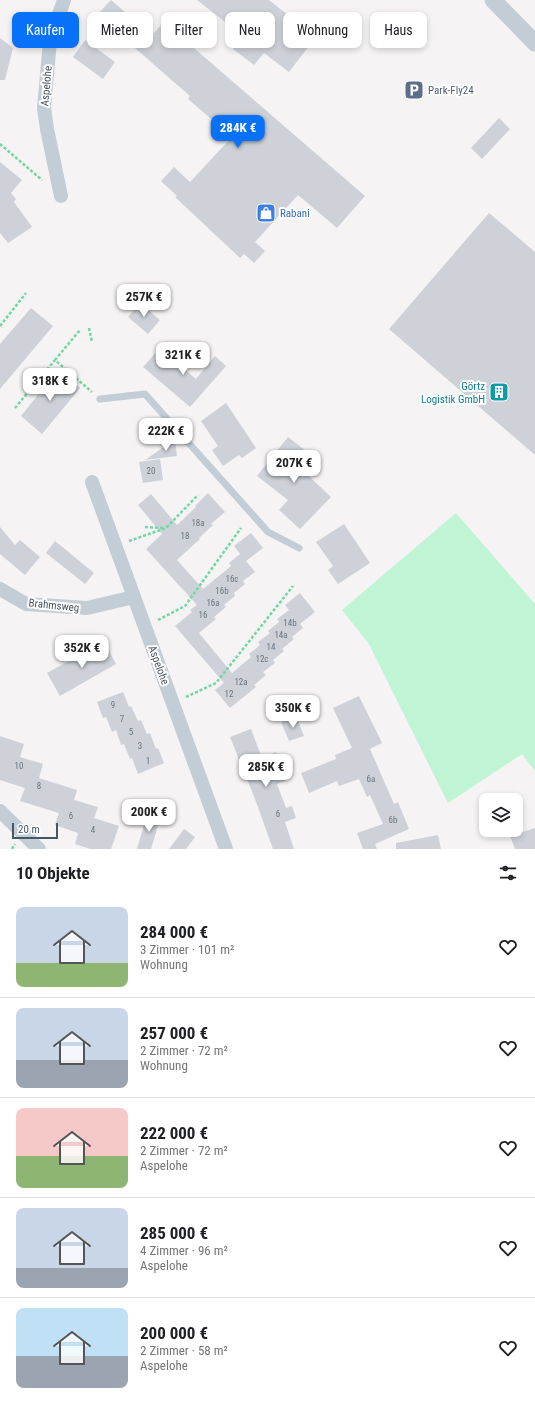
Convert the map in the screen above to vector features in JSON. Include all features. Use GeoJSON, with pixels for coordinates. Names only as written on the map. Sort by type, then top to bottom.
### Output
{"type":"FeatureCollection","features":[{"type":"Feature","properties":{"kind":"street","name":"Aspelohe"},"geometry":{"type":"LineString","coordinates":[[61,196],[44,108],[50,41],[64,0]]}},
{"type":"Feature","properties":{"kind":"street"},"geometry":{"type":"LineString","coordinates":[[493,0],[535,43]]}},
{"type":"Feature","properties":{"kind":"street","name":"Aspelohe"},"geometry":{"type":"LineString","coordinates":[[92,482],[226,849]]}},
{"type":"Feature","properties":{"kind":"street","name":"Brahmsweg"},"geometry":{"type":"LineString","coordinates":[[0,589],[26,604],[87,608],[134,597]]}},
{"type":"Feature","properties":{"kind":"street"},"geometry":{"type":"LineString","coordinates":[[0,811],[39,849]]}},
{"type":"Feature","properties":{"kind":"lane"},"geometry":{"type":"LineString","coordinates":[[100,399],[145,394],[268,532],[299,548]]}},
{"type":"Feature","properties":{"kind":"path"},"geometry":{"type":"LineString","coordinates":[[0,144],[61,196]]}},
{"type":"Feature","properties":{"kind":"path"},"geometry":{"type":"LineString","coordinates":[[0,326],[26,293]]}},
{"type":"Feature","properties":{"kind":"path"},"geometry":{"type":"LineString","coordinates":[[89,328],[92,342]]}},
{"type":"Feature","properties":{"kind":"path"},"geometry":{"type":"LineString","coordinates":[[15,408],[80,330]]}},
{"type":"Feature","properties":{"kind":"path"},"geometry":{"type":"LineString","coordinates":[[55,360],[100,399]]}},
{"type":"Feature","properties":{"kind":"path"},"geometry":{"type":"LineString","coordinates":[[116,546],[166,528],[198,495]]}},
{"type":"Feature","properties":{"kind":"path"},"geometry":{"type":"LineString","coordinates":[[145,527],[166,528]]}},
{"type":"Feature","properties":{"kind":"path"},"geometry":{"type":"LineString","coordinates":[[145,627],[185,606],[241,528]]}},
{"type":"Feature","properties":{"kind":"path"},"geometry":{"type":"LineString","coordinates":[[173,704],[216,683],[293,586]]}},
{"type":"Feature","properties":{"kind":"green space"},"geometry":{"type":"Polygon","coordinates":[[[456,513],[535,604],[535,771],[522,754],[448,803],[369,644],[342,610],[456,513]]]}},
{"type":"Feature","properties":{"kind":"building"},"geometry":{"type":"Polygon","coordinates":[[[111,0],[125,12],[100,12],[111,0]]]}},
{"type":"Feature","properties":{"kind":"building"},"geometry":{"type":"Polygon","coordinates":[[[197,0],[269,0],[284,12],[283,12],[283,48],[308,48],[289,72],[264,53],[254,65],[233,49],[275,48],[275,12],[225,12],[225,22],[217,16],[217,12],[212,12],[197,0]]]}},
{"type":"Feature","properties":{"kind":"building"},"geometry":{"type":"Polygon","coordinates":[[[161,25],[161,48],[194,48],[365,196],[337,228],[298,195],[255,242],[265,251],[254,263],[244,254],[240,258],[175,197],[177,196],[161,181],[174,167],[190,182],[232,137],[188,99],[190,96],[135,48],[153,48],[153,34],[161,25]]]}},
{"type":"Feature","properties":{"kind":"building"},"geometry":{"type":"Polygon","coordinates":[[[0,38],[13,48],[5,80],[0,80],[0,38]]]}},
{"type":"Feature","properties":{"kind":"building"},"geometry":{"type":"Polygon","coordinates":[[[85,40],[87,41],[87,48],[96,48],[115,62],[103,79],[73,57],[85,40]]]}},
{"type":"Feature","properties":{"kind":"building"},"geometry":{"type":"Polygon","coordinates":[[[499,118],[510,129],[482,159],[471,148],[499,118]]]}},
{"type":"Feature","properties":{"kind":"building"},"geometry":{"type":"Polygon","coordinates":[[[0,162],[22,180],[11,193],[16,199],[14,202],[32,227],[8,243],[0,233],[0,162]]]}},
{"type":"Feature","properties":{"kind":"building","name":"Görtz Logistik GmbH"},"geometry":{"type":"Polygon","coordinates":[[[489,213],[535,252],[535,455],[389,329],[489,213]]]}},
{"type":"Feature","properties":{"kind":"building"},"geometry":{"type":"Polygon","coordinates":[[[140,303],[160,320],[148,334],[128,317],[140,303]]]}},
{"type":"Feature","properties":{"kind":"building"},"geometry":{"type":"Polygon","coordinates":[[[31,308],[53,326],[0,389],[0,344],[31,308]]]}},
{"type":"Feature","properties":{"kind":"building"},"geometry":{"type":"Polygon","coordinates":[[[160,348],[196,379],[215,356],[226,366],[190,407],[143,367],[160,348]]]}},
{"type":"Feature","properties":{"kind":"building"},"geometry":{"type":"Polygon","coordinates":[[[58,370],[80,388],[42,434],[21,416],[58,370]]]}},
{"type":"Feature","properties":{"kind":"building"},"geometry":{"type":"Polygon","coordinates":[[[226,403],[256,448],[242,458],[239,455],[223,466],[212,450],[218,446],[201,421],[226,403]]]}},
{"type":"Feature","properties":{"kind":"building"},"geometry":{"type":"Polygon","coordinates":[[[288,437],[310,454],[299,467],[331,497],[300,529],[279,510],[288,500],[257,476],[288,437]]]}},
{"type":"Feature","properties":{"kind":"building"},"geometry":{"type":"Polygon","coordinates":[[[175,439],[177,456],[145,460],[175,439]]]}},
{"type":"Feature","properties":{"kind":"building"},"geometry":{"type":"Polygon","coordinates":[[[160,459],[163,480],[143,483],[139,462],[160,459]]]}},
{"type":"Feature","properties":{"kind":"building"},"geometry":{"type":"Polygon","coordinates":[[[208,493],[225,512],[211,524],[213,525],[199,538],[200,539],[177,560],[203,589],[231,566],[229,563],[240,554],[234,546],[251,533],[263,548],[246,561],[255,572],[243,581],[245,584],[234,593],[235,596],[224,605],[226,607],[214,617],[216,619],[199,633],[232,673],[251,657],[249,654],[260,645],[258,642],[270,633],[268,631],[279,622],[277,619],[289,610],[285,605],[300,593],[315,612],[300,624],[303,628],[292,637],[294,639],[282,649],[284,651],[273,660],[275,663],[263,672],[266,675],[254,685],[256,687],[230,708],[215,690],[224,683],[175,626],[192,612],[190,610],[197,605],[146,549],[162,534],[138,505],[151,494],[177,525],[208,493]]]}},
{"type":"Feature","properties":{"kind":"building"},"geometry":{"type":"Polygon","coordinates":[[[344,524],[370,563],[338,584],[328,570],[333,566],[316,542],[344,524]]]}},
{"type":"Feature","properties":{"kind":"building"},"geometry":{"type":"Polygon","coordinates":[[[0,527],[15,545],[20,540],[40,557],[25,575],[0,554],[0,527]]]}},
{"type":"Feature","properties":{"kind":"building"},"geometry":{"type":"Polygon","coordinates":[[[55,541],[94,573],[85,584],[46,553],[55,541]]]}},
{"type":"Feature","properties":{"kind":"building"},"geometry":{"type":"Polygon","coordinates":[[[104,641],[116,664],[60,696],[47,673],[104,641]]]}},
{"type":"Feature","properties":{"kind":"building"},"geometry":{"type":"Polygon","coordinates":[[[123,692],[129,707],[131,706],[138,721],[141,720],[147,734],[150,733],[156,749],[158,748],[164,763],[138,774],[132,758],[130,759],[124,744],[121,745],[116,730],[112,732],[106,717],[103,718],[97,702],[123,692]]]}},
{"type":"Feature","properties":{"kind":"building"},"geometry":{"type":"Polygon","coordinates":[[[359,696],[382,743],[370,749],[394,804],[398,802],[409,829],[375,844],[377,849],[363,849],[357,833],[383,824],[370,795],[367,797],[359,779],[339,786],[337,781],[309,793],[301,773],[336,759],[335,755],[352,748],[333,708],[359,696]]]}},
{"type":"Feature","properties":{"kind":"building"},"geometry":{"type":"Polygon","coordinates":[[[296,716],[304,736],[289,741],[281,722],[296,716]]]}},
{"type":"Feature","properties":{"kind":"building"},"geometry":{"type":"Polygon","coordinates":[[[251,729],[262,758],[276,752],[287,780],[277,784],[286,808],[292,806],[296,818],[285,822],[294,849],[273,849],[230,737],[251,729]]]}},
{"type":"Feature","properties":{"kind":"building"},"geometry":{"type":"Polygon","coordinates":[[[0,736],[24,744],[20,757],[43,764],[39,778],[77,790],[74,800],[98,807],[94,818],[119,826],[111,849],[90,849],[75,844],[78,833],[55,825],[59,813],[20,801],[25,788],[0,780],[0,736]]]}},
{"type":"Feature","properties":{"kind":"building"},"geometry":{"type":"Polygon","coordinates":[[[147,815],[160,819],[151,849],[137,849],[147,815]]]}},
{"type":"Feature","properties":{"kind":"building"},"geometry":{"type":"Polygon","coordinates":[[[535,828],[535,849],[515,849],[510,837],[523,837],[523,832],[535,828]]]}},
{"type":"Feature","properties":{"kind":"building"},"geometry":{"type":"Polygon","coordinates":[[[184,829],[195,837],[186,849],[169,849],[184,829]]]}},
{"type":"Feature","properties":{"kind":"building"},"geometry":{"type":"Polygon","coordinates":[[[438,835],[441,849],[396,849],[396,843],[438,835]]]}},
{"type":"Feature","properties":{"kind":"place","name":"Park-Fly24"},"geometry":{"type":"Point","coordinates":[414,90]}},
{"type":"Feature","properties":{"kind":"place","name":"Rabani"},"geometry":{"type":"Point","coordinates":[266,213]}},
{"type":"Feature","properties":{"kind":"place","name":"Görtz Logistik GmbH"},"geometry":{"type":"Point","coordinates":[499,392]}}]}
